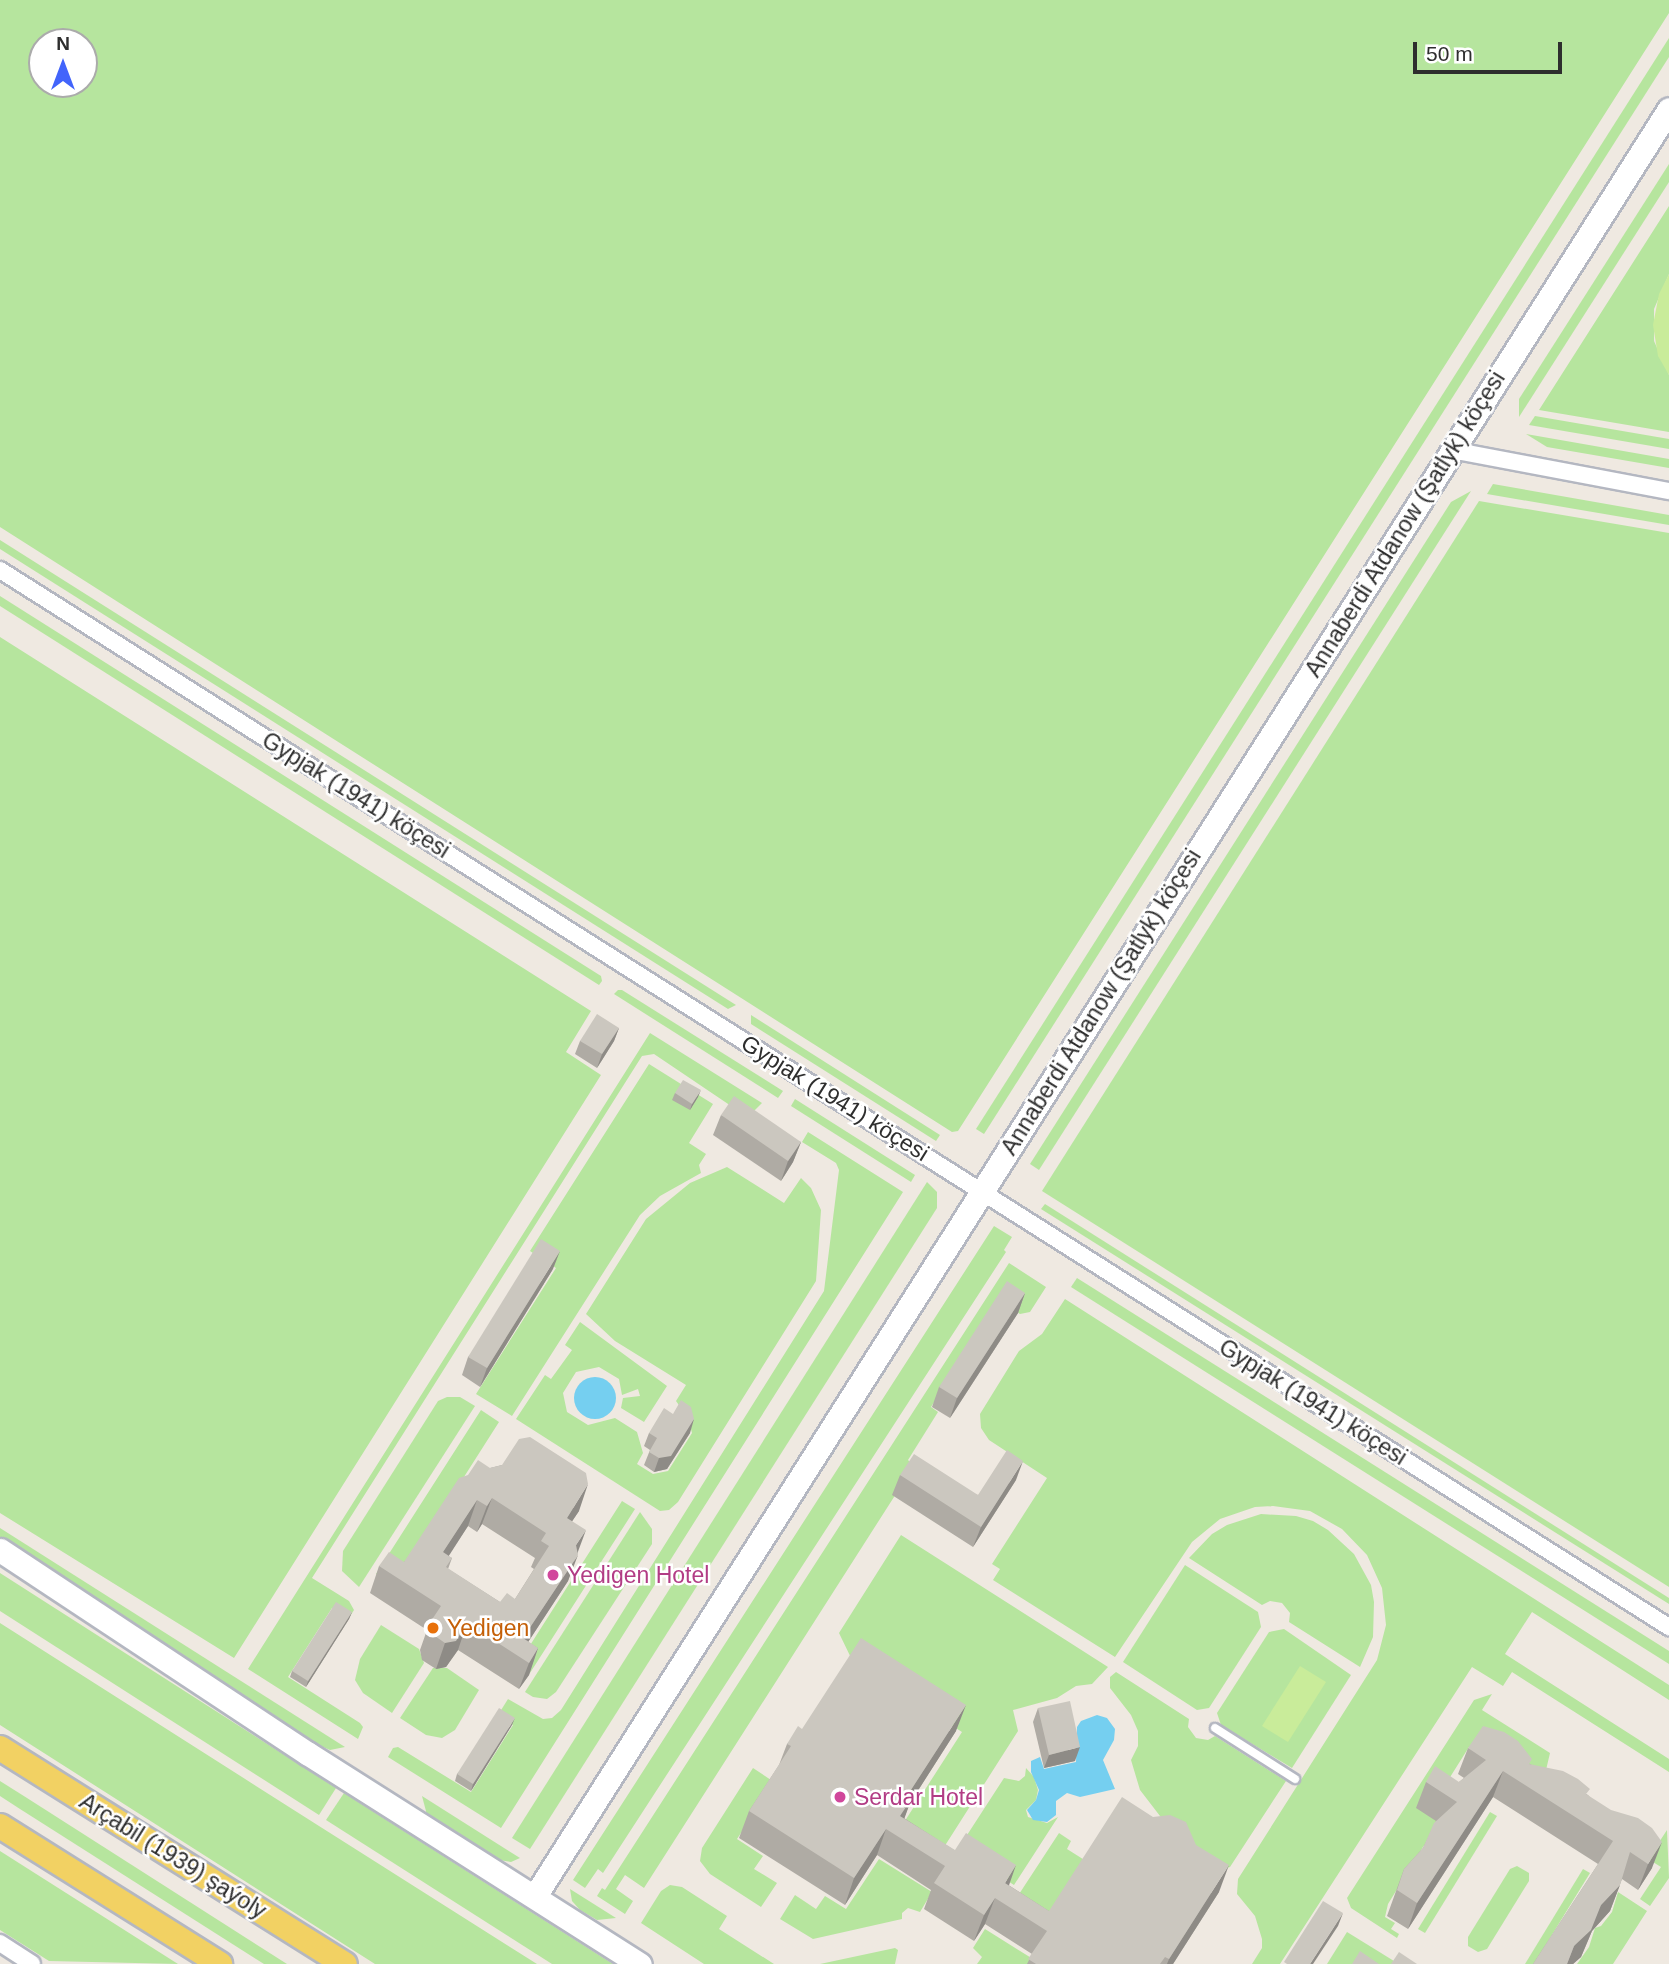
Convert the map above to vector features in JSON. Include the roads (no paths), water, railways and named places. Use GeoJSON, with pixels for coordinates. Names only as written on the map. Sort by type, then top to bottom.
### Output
{"type":"FeatureCollection","features":[{"type":"Feature","properties":{"kind":"main road","name":"Arçabil (1939) şaýoly"},"geometry":{"type":"LineString","coordinates":[[0,1748],[345,1964]]}},
{"type":"Feature","properties":{"kind":"main road"},"geometry":{"type":"LineString","coordinates":[[0,1826],[220,1964]]}},
{"type":"Feature","properties":{"kind":"street","name":"Annaberdi Atdanow (Şatlyk) köçesi"},"geometry":{"type":"LineString","coordinates":[[535,1896],[1669,109]]}},
{"type":"Feature","properties":{"kind":"street"},"geometry":{"type":"LineString","coordinates":[[1452,450],[1669,491]]}},
{"type":"Feature","properties":{"kind":"street","name":"Gypjak (1941) köçesi"},"geometry":{"type":"LineString","coordinates":[[0,570],[1669,1627]]}},
{"type":"Feature","properties":{"kind":"street"},"geometry":{"type":"LineString","coordinates":[[0,1550],[296,1745],[640,1964]]}},
{"type":"Feature","properties":{"kind":"street"},"geometry":{"type":"LineString","coordinates":[[0,1943],[32,1964]]}},
{"type":"Feature","properties":{"kind":"lane"},"geometry":{"type":"LineString","coordinates":[[1215,1728],[1295,1779]]}},
{"type":"Feature","properties":{"kind":"water"},"geometry":{"type":"Polygon","coordinates":[[[595,1377],[610,1383],[616,1398],[610,1413],[595,1419],[580,1413],[574,1398],[580,1383],[595,1377]]]}},
{"type":"Feature","properties":{"kind":"water"},"geometry":{"type":"Polygon","coordinates":[[[1097,1715],[1107,1718],[1115,1729],[1114,1740],[1103,1760],[1115,1789],[1080,1797],[1067,1793],[1056,1801],[1056,1815],[1047,1822],[1033,1820],[1027,1810],[1036,1800],[1039,1790],[1031,1772],[1031,1761],[1040,1757],[1044,1769],[1076,1762],[1077,1727],[1081,1721],[1097,1715]]]}},
{"type":"Feature","properties":{"kind":"place","name":"Yedigen Hotel"},"geometry":{"type":"Point","coordinates":[553,1575]}},
{"type":"Feature","properties":{"kind":"place","name":"Yedigen"},"geometry":{"type":"Point","coordinates":[433,1628]}},
{"type":"Feature","properties":{"kind":"place","name":"Serdar Hotel"},"geometry":{"type":"Point","coordinates":[840,1797]}}]}
